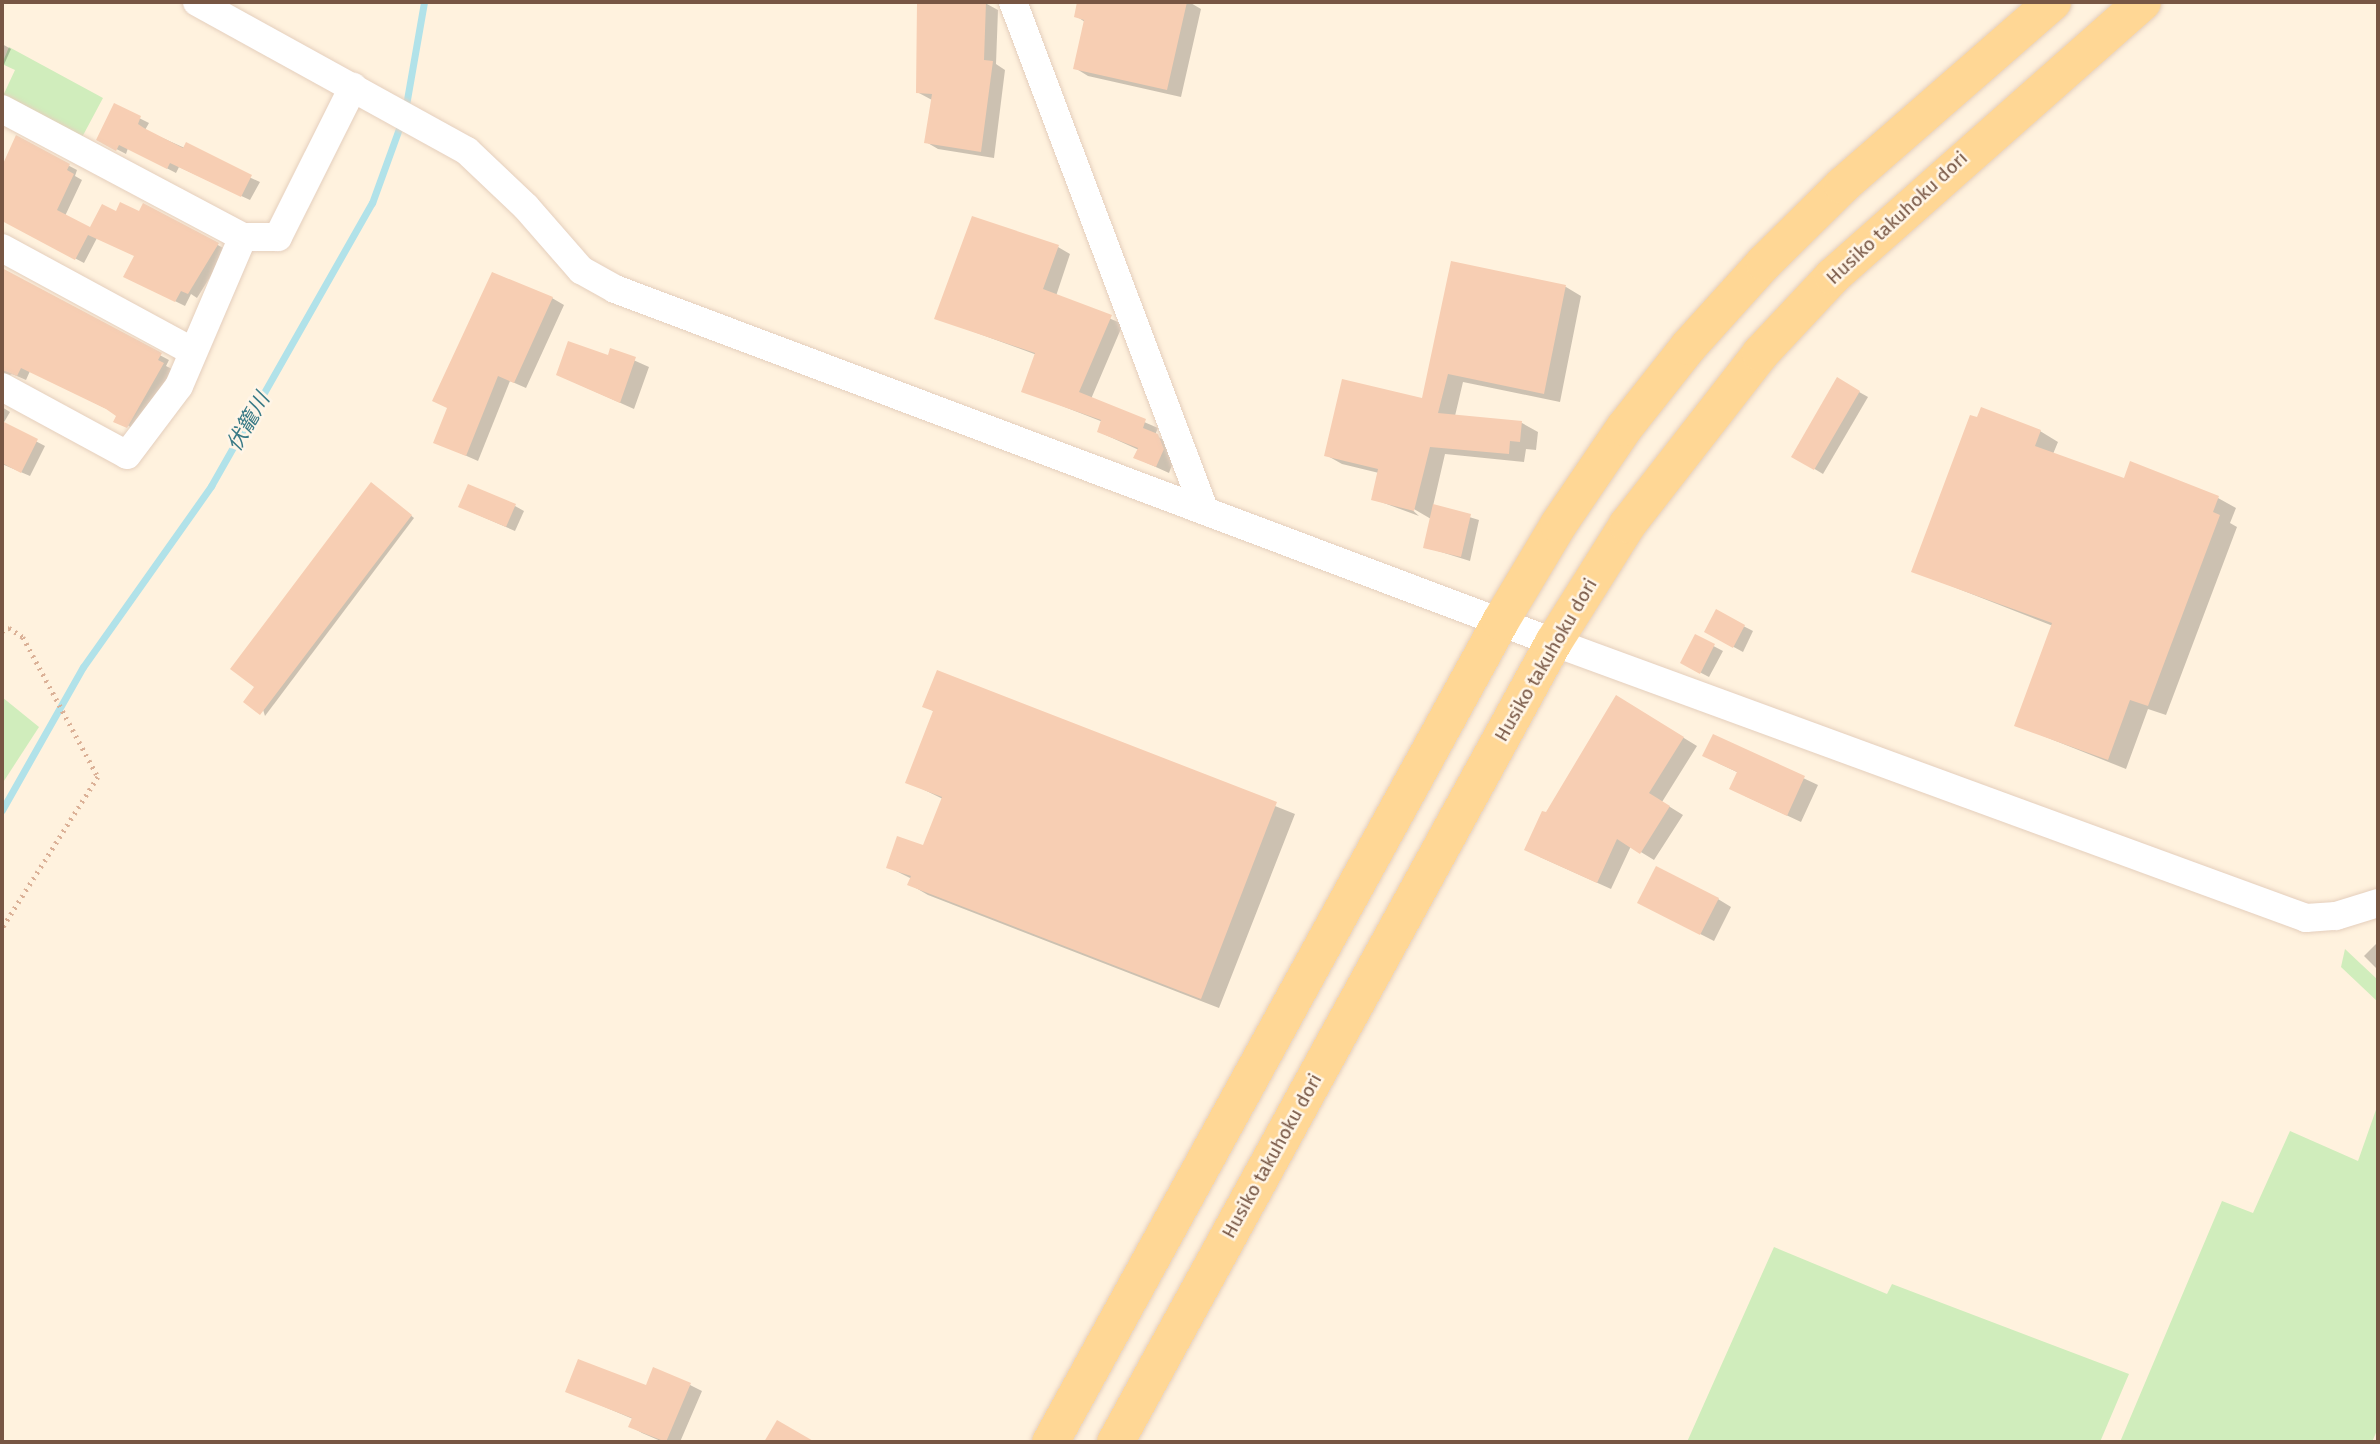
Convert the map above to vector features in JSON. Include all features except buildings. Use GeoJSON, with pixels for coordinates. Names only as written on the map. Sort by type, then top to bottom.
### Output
{"type":"FeatureCollection","features":[{"type":"Feature","properties":{"kind":"main road"},"geometry":{"type":"LineString","coordinates":[[1050,1442],[1500,621],[1572,503],[1688,346],[1842,185],[2052,2]]}},
{"type":"Feature","properties":{"kind":"main road","name":"Husiko takuhoku dori"},"geometry":{"type":"LineString","coordinates":[[1115,1442],[1553,642],[1627,524],[1760,353],[1832,276],[1931,185],[2142,2]]}},
{"type":"Feature","properties":{"kind":"street"},"geometry":{"type":"LineString","coordinates":[[197,2],[467,151],[526,208],[581,270],[615,289],[1553,642],[2305,918],[2336,916],[2378,922]]}},
{"type":"Feature","properties":{"kind":"street"},"geometry":{"type":"LineString","coordinates":[[1013,2],[1204,509]]}},
{"type":"Feature","properties":{"kind":"street"},"geometry":{"type":"LineString","coordinates":[[2,109],[243,237],[278,237],[360,91]]}},
{"type":"Feature","properties":{"kind":"street"},"geometry":{"type":"LineString","coordinates":[[2,387],[127,455],[179,386],[243,237]]}},
{"type":"Feature","properties":{"kind":"street"},"geometry":{"type":"LineString","coordinates":[[2,248],[192,351]]}},
{"type":"Feature","properties":{"kind":"street"},"geometry":{"type":"LineString","coordinates":[[2336,916],[2378,903]]}},
{"type":"Feature","properties":{"kind":"path"},"geometry":{"type":"LineString","coordinates":[[2,631],[9,628],[23,637],[98,777],[2,929]]}},
{"type":"Feature","properties":{"kind":"green space"},"geometry":{"type":"Polygon","coordinates":[[[9,47],[103,98],[80,141],[2,98],[15,70],[2,64],[9,47]]]}},
{"type":"Feature","properties":{"kind":"green space"},"geometry":{"type":"Polygon","coordinates":[[[2,697],[39,727],[2,784],[2,697]]]}},
{"type":"Feature","properties":{"kind":"green space"},"geometry":{"type":"Polygon","coordinates":[[[2345,949],[2378,980],[2378,1002],[2341,967],[2345,949]]]}},
{"type":"Feature","properties":{"kind":"green space"},"geometry":{"type":"Polygon","coordinates":[[[2378,1104],[2378,1428],[2372,1442],[2120,1442],[2222,1201],[2253,1213],[2290,1131],[2358,1161],[2378,1104]]]}},
{"type":"Feature","properties":{"kind":"green space"},"geometry":{"type":"Polygon","coordinates":[[[1774,1247],[1887,1294],[1892,1284],[2129,1374],[2100,1442],[1687,1442],[1774,1247]]]}},
{"type":"Feature","properties":{"kind":"waterway","name":"伏籠川"},"geometry":{"type":"LineString","coordinates":[[405,111],[424,2]]}},
{"type":"Feature","properties":{"kind":"waterway","name":"伏籠川"},"geometry":{"type":"LineString","coordinates":[[2,810],[83,667],[211,486],[372,203],[401,123]]}}]}
